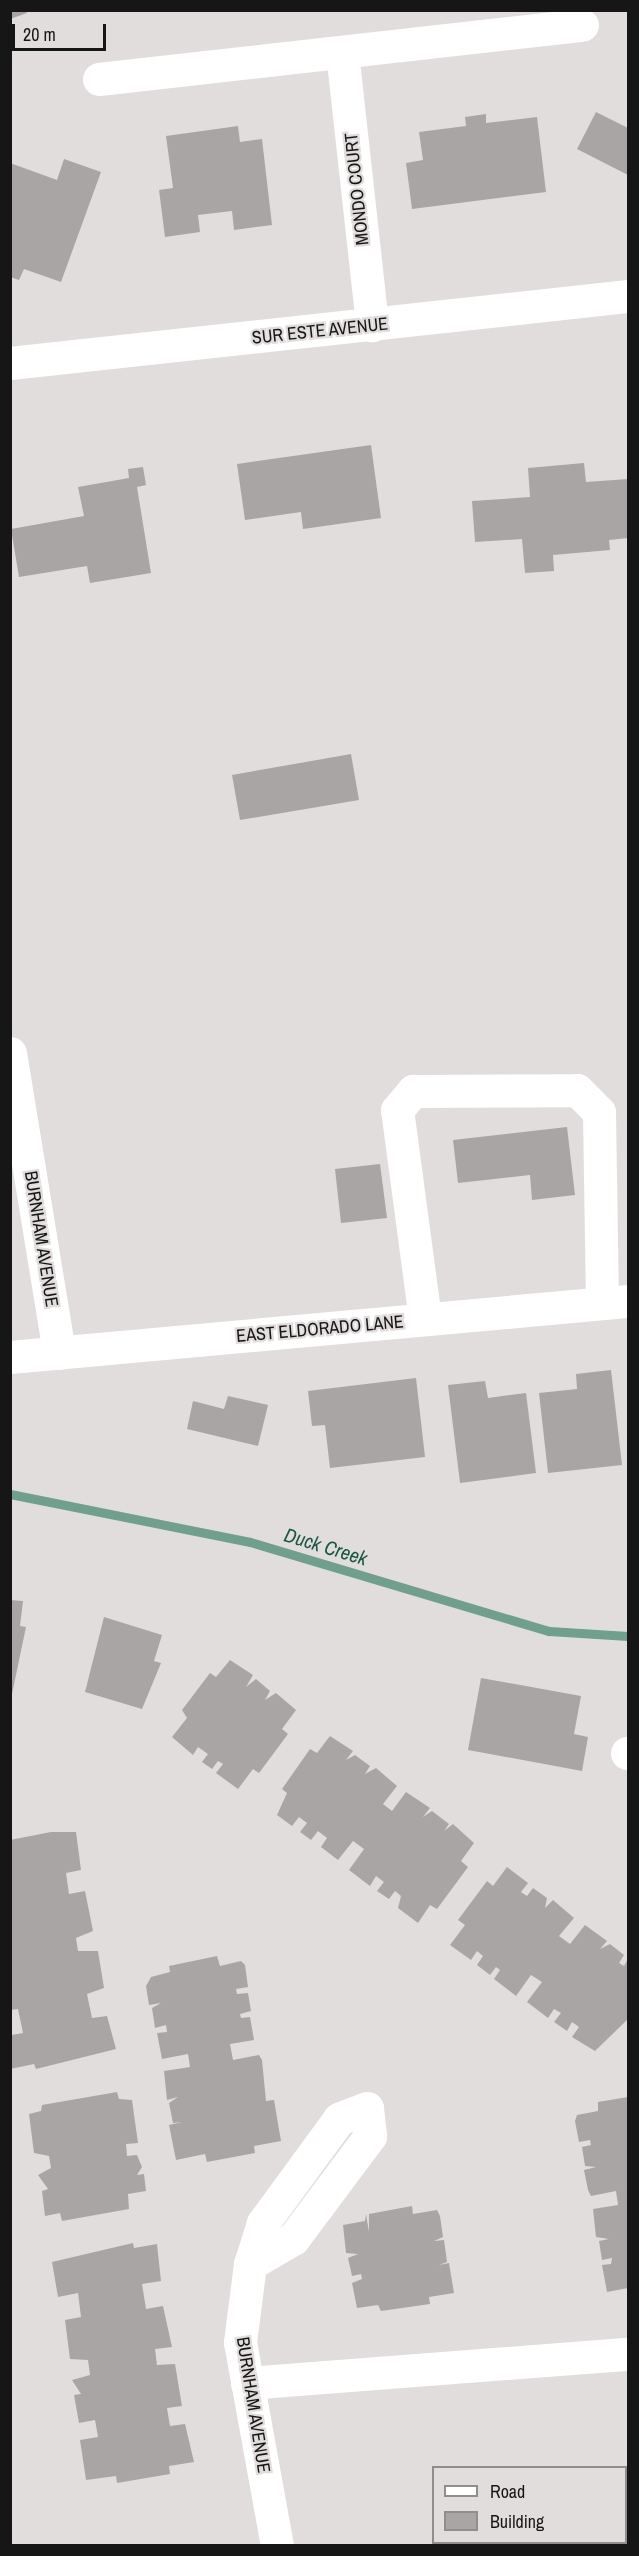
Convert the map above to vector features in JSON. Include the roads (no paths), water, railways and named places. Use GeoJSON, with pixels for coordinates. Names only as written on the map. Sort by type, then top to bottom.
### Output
{"type":"FeatureCollection","features":[{"type":"Feature","properties":{"kind":"street"},"geometry":{"type":"LineString","coordinates":[[99,79],[582,25]]}},
{"type":"Feature","properties":{"kind":"street","name":"MONDO COURT"},"geometry":{"type":"LineString","coordinates":[[342,52],[372,325]]}},
{"type":"Feature","properties":{"kind":"street","name":"SUR ESTE AVENUE"},"geometry":{"type":"LineString","coordinates":[[10,363],[628,296]]}},
{"type":"Feature","properties":{"kind":"street","name":"BURNHAM AVENUE"},"geometry":{"type":"LineString","coordinates":[[10,1053],[59,1353]]}},
{"type":"Feature","properties":{"kind":"street"},"geometry":{"type":"LineString","coordinates":[[424,1319],[398,1110],[413,1091],[577,1090],[599,1112],[615,1302]]}},
{"type":"Feature","properties":{"kind":"street","name":"EAST ELDORADO LANE"},"geometry":{"type":"LineString","coordinates":[[10,1357],[615,1302]]}},
{"type":"Feature","properties":{"kind":"street","name":"BURNHAM AVENUE"},"geometry":{"type":"LineString","coordinates":[[249,2264],[240,2342],[276,2546]]}},
{"type":"Feature","properties":{"kind":"street"},"geometry":{"type":"LineString","coordinates":[[247,2383],[628,2354]]}},
{"type":"Feature","properties":{"kind":"waterway","name":"Duck Creek"},"geometry":{"type":"LineString","coordinates":[[10,1494],[250,1542],[549,1631],[628,1636]]}}]}
